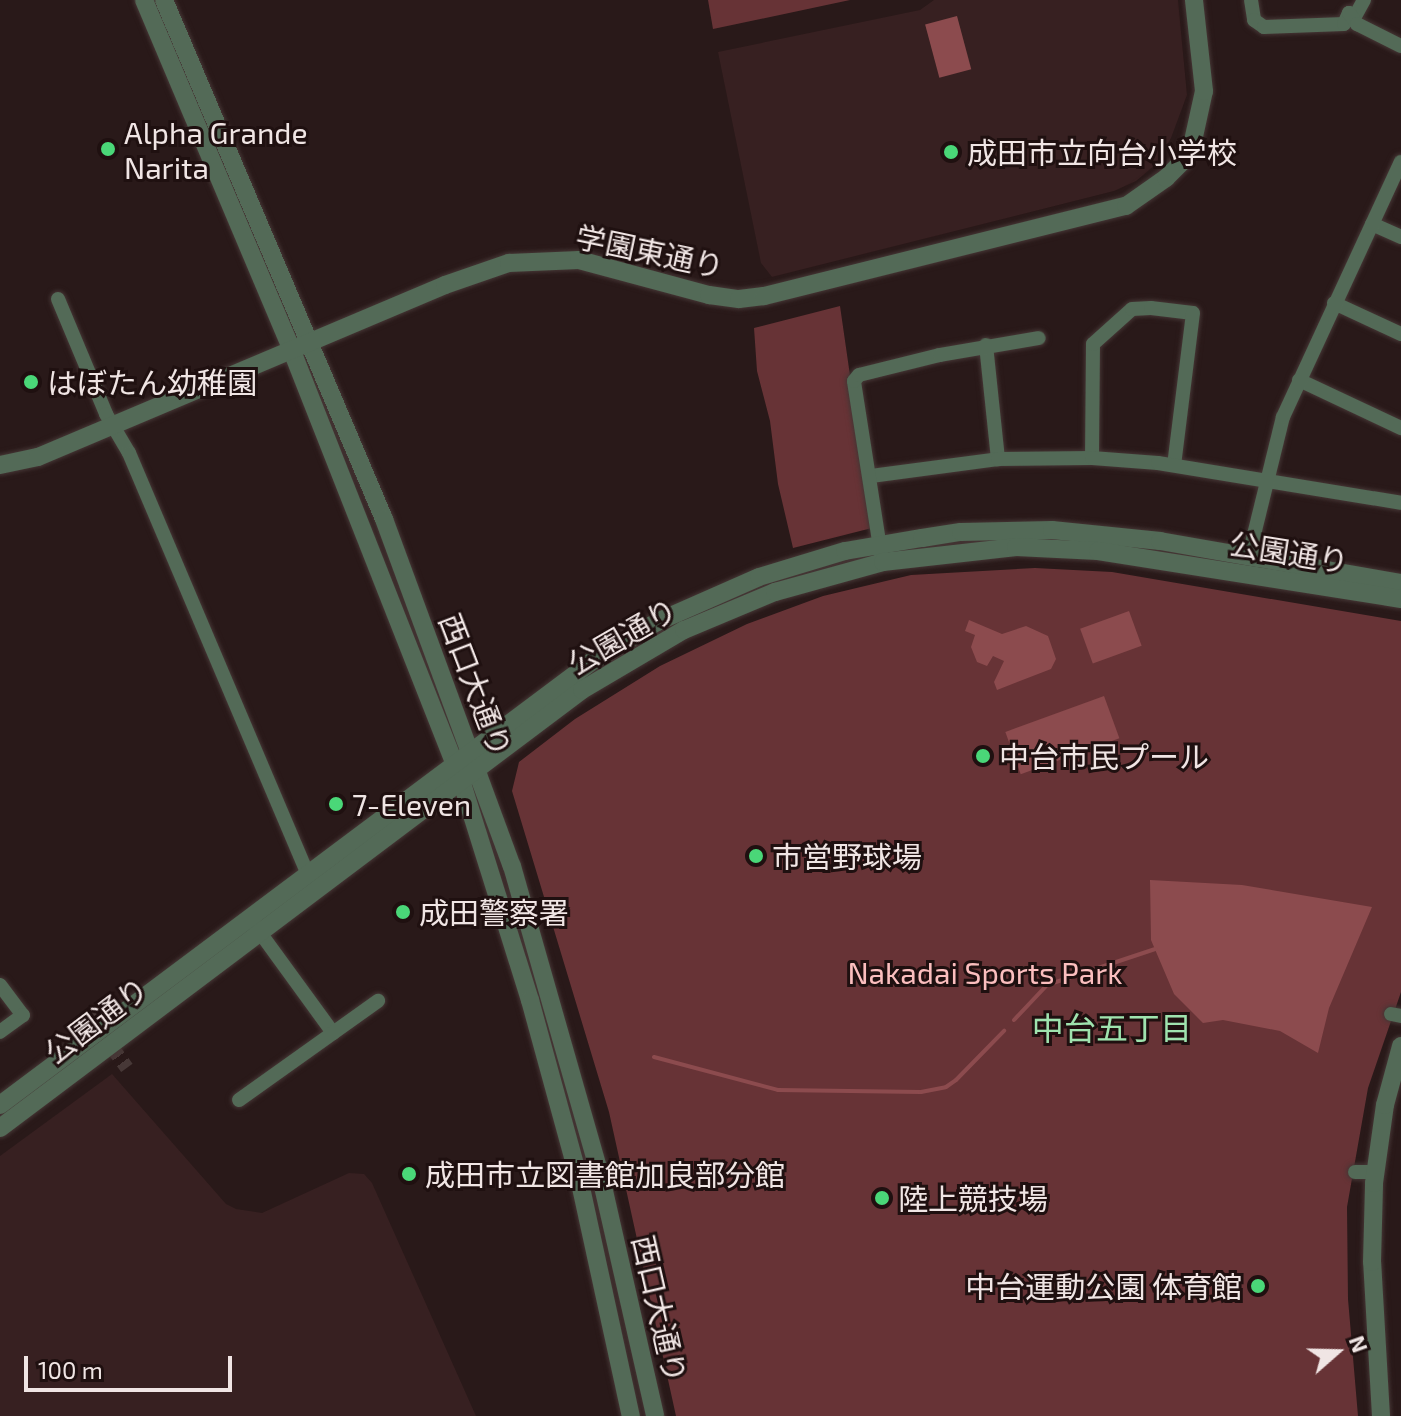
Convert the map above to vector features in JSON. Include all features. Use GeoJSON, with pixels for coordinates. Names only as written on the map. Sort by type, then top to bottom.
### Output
{"type":"FeatureCollection","features":[{"type":"Feature","properties":{"kind":"street","name":"西口大通り"},"geometry":{"type":"LineString","coordinates":[[144,0],[466,766],[512,866],[572,1068],[619,1250],[655,1416]]}},
{"type":"Feature","properties":{"kind":"street","name":"西口大通り"},"geometry":{"type":"LineString","coordinates":[[164,0],[384,519],[466,766],[498,894],[580,1183],[631,1416]]}},
{"type":"Feature","properties":{"kind":"street","name":"学園東通り"},"geometry":{"type":"LineString","coordinates":[[0,465],[38,457],[465,277],[509,263],[579,260],[709,295],[739,299],[764,296],[1126,206],[1166,178],[1182,162],[1193,141],[1204,91],[1194,0]]}},
{"type":"Feature","properties":{"kind":"street"},"geometry":{"type":"LineString","coordinates":[[1251,0],[1254,20],[1264,27],[1344,24],[1349,13]]}},
{"type":"Feature","properties":{"kind":"street"},"geometry":{"type":"LineString","coordinates":[[1349,13],[1354,18],[1364,0]]}},
{"type":"Feature","properties":{"kind":"street"},"geometry":{"type":"LineString","coordinates":[[1349,13],[1357,24],[1401,46]]}},
{"type":"Feature","properties":{"kind":"street"},"geometry":{"type":"LineString","coordinates":[[1249,555],[1265,480],[1283,417],[1401,162]]}},
{"type":"Feature","properties":{"kind":"street"},"geometry":{"type":"LineString","coordinates":[[1372,224],[1401,237]]}},
{"type":"Feature","properties":{"kind":"street"},"geometry":{"type":"LineString","coordinates":[[58,299],[106,414],[129,453],[308,874]]}},
{"type":"Feature","properties":{"kind":"street"},"geometry":{"type":"LineString","coordinates":[[1334,303],[1401,334]]}},
{"type":"Feature","properties":{"kind":"street"},"geometry":{"type":"LineString","coordinates":[[1092,458],[1093,344],[1132,309],[1151,308],[1193,313],[1174,465]]}},
{"type":"Feature","properties":{"kind":"street"},"geometry":{"type":"LineString","coordinates":[[881,554],[854,381],[859,375],[986,345],[1039,338]]}},
{"type":"Feature","properties":{"kind":"street"},"geometry":{"type":"LineString","coordinates":[[986,345],[998,459]]}},
{"type":"Feature","properties":{"kind":"street"},"geometry":{"type":"LineString","coordinates":[[1299,380],[1401,428]]}},
{"type":"Feature","properties":{"kind":"street"},"geometry":{"type":"LineString","coordinates":[[871,476],[998,459],[1092,458],[1174,465],[1401,503]]}},
{"type":"Feature","properties":{"kind":"street","name":"公園通り"},"geometry":{"type":"LineString","coordinates":[[0,1128],[254,925],[308,874],[582,690],[684,630],[775,592],[881,554],[961,532],[1052,530],[1249,555],[1401,583]]}},
{"type":"Feature","properties":{"kind":"street","name":"公園通り"},"geometry":{"type":"LineString","coordinates":[[881,554],[1074,549],[1401,599]]}},
{"type":"Feature","properties":{"kind":"street","name":"公園通り"},"geometry":{"type":"LineString","coordinates":[[0,1105],[254,925],[466,766]]}},
{"type":"Feature","properties":{"kind":"street"},"geometry":{"type":"LineString","coordinates":[[254,925],[333,1033]]}},
{"type":"Feature","properties":{"kind":"street"},"geometry":{"type":"LineString","coordinates":[[0,985],[23,1015],[0,1032]]}},
{"type":"Feature","properties":{"kind":"street"},"geometry":{"type":"LineString","coordinates":[[239,1100],[378,1001]]}},
{"type":"Feature","properties":{"kind":"street"},"geometry":{"type":"LineString","coordinates":[[1381,1416],[1372,1262],[1375,1172],[1385,1105],[1401,1046]]}},
{"type":"Feature","properties":{"kind":"street"},"geometry":{"type":"LineString","coordinates":[[1355,1172],[1375,1172]]}},
{"type":"Feature","properties":{"kind":"shaded area","name":"成田市立向台小学校"},"geometry":{"type":"Polygon","coordinates":[[[934,0],[1178,0],[1187,95],[1171,138],[1155,165],[1136,181],[1114,191],[772,277],[761,263],[718,52],[920,10],[934,0]]]}},
{"type":"Feature","properties":{"kind":"shaded area"},"geometry":{"type":"Polygon","coordinates":[[[957,16],[971,69],[939,78],[925,25],[957,16]]]}},
{"type":"Feature","properties":{"kind":"shaded area"},"geometry":{"type":"Polygon","coordinates":[[[1129,611],[1142,646],[1093,664],[1080,629],[1129,611]]]}},
{"type":"Feature","properties":{"kind":"shaded area"},"geometry":{"type":"Polygon","coordinates":[[[969,620],[1002,634],[1026,626],[1048,636],[1056,659],[1051,669],[997,690],[994,682],[1004,661],[993,656],[987,666],[977,662],[971,647],[975,635],[965,631],[969,620]]]}},
{"type":"Feature","properties":{"kind":"shaded area"},"geometry":{"type":"Polygon","coordinates":[[[1104,696],[1119,738],[1021,774],[1005,732],[1104,696]]]}},
{"type":"Feature","properties":{"kind":"shaded area"},"geometry":{"type":"Polygon","coordinates":[[[1150,880],[1242,885],[1372,907],[1329,1008],[1318,1053],[1280,1031],[1223,1020],[1203,1023],[1174,994],[1151,940],[1150,880]]]}},
{"type":"Feature","properties":{"kind":"shaded area"},"geometry":{"type":"Polygon","coordinates":[[[112,1074],[226,1204],[236,1209],[262,1213],[349,1173],[364,1174],[372,1183],[476,1416],[0,1416],[0,1156],[112,1074]]]}},
{"type":"Feature","properties":{"kind":"green space"},"geometry":{"type":"Polygon","coordinates":[[[708,0],[850,0],[713,29],[708,0]]]}},
{"type":"Feature","properties":{"kind":"green space"},"geometry":{"type":"Polygon","coordinates":[[[840,306],[872,528],[793,548],[778,484],[770,421],[757,371],[754,328],[840,306]]]}},
{"type":"Feature","properties":{"kind":"green space","name":"Nakadai Sports Park"},"geometry":{"type":"Polygon","coordinates":[[[1035,568],[1112,572],[1401,621],[1401,992],[1368,1088],[1347,1207],[1348,1299],[1358,1416],[676,1416],[609,1112],[512,791],[519,762],[575,719],[660,666],[747,624],[823,596],[911,575],[1035,568]]]}},
{"type":"Feature","properties":{"kind":"waterway"},"geometry":{"type":"LineString","coordinates":[[1014,1020],[1047,985],[1155,949]]}},
{"type":"Feature","properties":{"kind":"waterway"},"geometry":{"type":"LineString","coordinates":[[654,1057],[778,1090],[921,1092],[946,1087],[956,1080],[1004,1031]]}},
{"type":"Feature","properties":{"kind":"tunnel"},"geometry":{"type":"LineString","coordinates":[[86,1011],[127,1068]]}},
{"type":"Feature","properties":{"kind":"place","name":"Alpha Grande Narita"},"geometry":{"type":"Point","coordinates":[108,149]}},
{"type":"Feature","properties":{"kind":"place","name":"成田市立向台小学校"},"geometry":{"type":"Point","coordinates":[951,152]}},
{"type":"Feature","properties":{"kind":"place","name":"はぼたん幼稚園"},"geometry":{"type":"Point","coordinates":[31,382]}},
{"type":"Feature","properties":{"kind":"place","name":"中台市民プール"},"geometry":{"type":"Point","coordinates":[983,756]}},
{"type":"Feature","properties":{"kind":"place","name":"7-Eleven"},"geometry":{"type":"Point","coordinates":[336,804]}},
{"type":"Feature","properties":{"kind":"place","name":"市営野球場"},"geometry":{"type":"Point","coordinates":[756,856]}},
{"type":"Feature","properties":{"kind":"place","name":"成田警察署"},"geometry":{"type":"Point","coordinates":[403,912]}},
{"type":"Feature","properties":{"kind":"place","name":"成田市立図書館加良部分館"},"geometry":{"type":"Point","coordinates":[409,1174]}},
{"type":"Feature","properties":{"kind":"place","name":"陸上競技場"},"geometry":{"type":"Point","coordinates":[882,1198]}},
{"type":"Feature","properties":{"kind":"place","name":"中台運動公園 体育館"},"geometry":{"type":"Point","coordinates":[1258,1286]}},
{"type":"Feature","properties":{"kind":"district","name":"中台五丁目"},"geometry":{"type":"Point","coordinates":[1112,1027]}}]}
